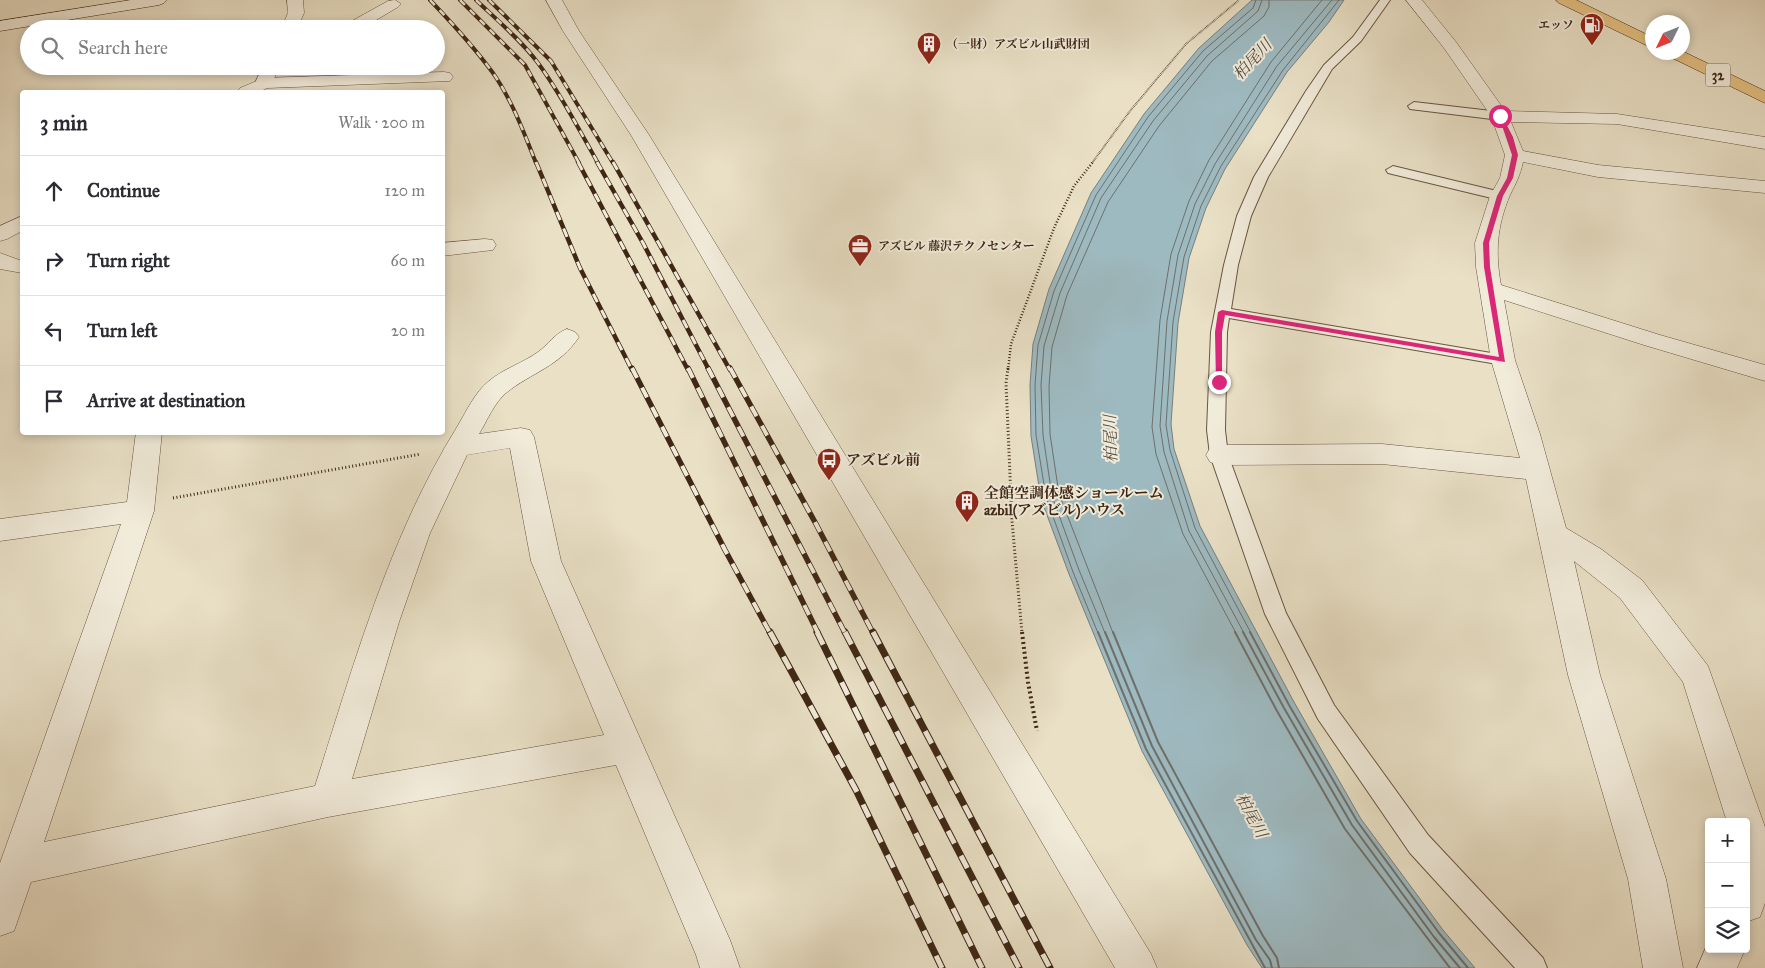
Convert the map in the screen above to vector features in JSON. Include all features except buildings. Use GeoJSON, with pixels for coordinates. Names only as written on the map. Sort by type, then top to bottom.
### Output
{"type":"FeatureCollection","features":[{"type":"Feature","properties":{"kind":"main road"},"geometry":{"type":"LineString","coordinates":[[1564,0],[1645,40]]}},
{"type":"Feature","properties":{"kind":"main road","name":"32"},"geometry":{"type":"LineString","coordinates":[[1688,60],[1765,98]]}},
{"type":"Feature","properties":{"kind":"street"},"geometry":{"type":"LineString","coordinates":[[0,18],[112,0]]}},
{"type":"Feature","properties":{"kind":"street"},"geometry":{"type":"LineString","coordinates":[[37,20],[159,0]]}},
{"type":"Feature","properties":{"kind":"street"},"geometry":{"type":"LineString","coordinates":[[293,20],[296,13],[295,0]]}},
{"type":"Feature","properties":{"kind":"street"},"geometry":{"type":"LineString","coordinates":[[554,0],[571,31],[640,134],[1137,968]]}},
{"type":"Feature","properties":{"kind":"street"},"geometry":{"type":"LineString","coordinates":[[1414,0],[1450,45],[1500,116],[1510,137],[1515,155],[1510,178],[1500,196],[1486,243],[1487,267],[1503,360],[1537,470],[1584,675],[1647,879],[1663,968]]}},
{"type":"Feature","properties":{"kind":"street"},"geometry":{"type":"LineString","coordinates":[[365,20],[393,4]]}},
{"type":"Feature","properties":{"kind":"street"},"geometry":{"type":"LineString","coordinates":[[0,26],[20,23]]}},
{"type":"Feature","properties":{"kind":"street"},"geometry":{"type":"LineString","coordinates":[[264,82],[268,75]]}},
{"type":"Feature","properties":{"kind":"street"},"geometry":{"type":"LineString","coordinates":[[250,90],[264,82],[444,77]]}},
{"type":"Feature","properties":{"kind":"street"},"geometry":{"type":"LineString","coordinates":[[1500,116],[1618,119],[1665,128],[1765,142]]}},
{"type":"Feature","properties":{"kind":"street"},"geometry":{"type":"LineString","coordinates":[[1515,155],[1598,171],[1765,187]]}},
{"type":"Feature","properties":{"kind":"street"},"geometry":{"type":"LineString","coordinates":[[0,235],[20,223]]}},
{"type":"Feature","properties":{"kind":"street"},"geometry":{"type":"LineString","coordinates":[[445,250],[485,245]]}},
{"type":"Feature","properties":{"kind":"street"},"geometry":{"type":"LineString","coordinates":[[0,260],[12,266],[20,267]]}},
{"type":"Feature","properties":{"kind":"street"},"geometry":{"type":"LineString","coordinates":[[1492,289],[1652,340],[1765,373]]}},
{"type":"Feature","properties":{"kind":"street"},"geometry":{"type":"LineString","coordinates":[[328,800],[386,613],[416,533],[458,447],[485,402],[497,387],[546,358],[567,337]]}},
{"type":"Feature","properties":{"kind":"street"},"geometry":{"type":"LineString","coordinates":[[0,917],[141,507],[149,435]]}},
{"type":"Feature","properties":{"kind":"street"},"geometry":{"type":"LineString","coordinates":[[458,447],[522,437],[546,561],[716,954],[720,968]]}},
{"type":"Feature","properties":{"kind":"street"},"geometry":{"type":"LineString","coordinates":[[1219,455],[1382,454],[1537,470]]}},
{"type":"Feature","properties":{"kind":"street"},"geometry":{"type":"LineString","coordinates":[[0,530],[141,507]]}},
{"type":"Feature","properties":{"kind":"street"},"geometry":{"type":"LineString","coordinates":[[1552,533],[1591,557],[1631,589],[1671,638],[1697,676],[1744,818]]}},
{"type":"Feature","properties":{"kind":"street"},"geometry":{"type":"LineString","coordinates":[[18,866],[328,800],[626,747]]}},
{"type":"Feature","properties":{"kind":"street"},"geometry":{"type":"LineString","coordinates":[[1750,832],[1761,857],[1750,891]]}},
{"type":"Feature","properties":{"kind":"street"},"geometry":{"type":"LineString","coordinates":[[1717,968],[1723,953]]}},
{"type":"Feature","properties":{"kind":"lane"},"geometry":{"type":"LineString","coordinates":[[1385,0],[1357,39],[1328,67],[1260,177],[1244,216],[1231,265],[1219,332],[1216,430],[1219,455],[1244,530],[1276,614],[1326,712],[1419,844],[1533,968]]}},
{"type":"Feature","properties":{"kind":"lane"},"geometry":{"type":"LineString","coordinates":[[1414,106],[1500,116]]}},
{"type":"Feature","properties":{"kind":"lane"},"geometry":{"type":"LineString","coordinates":[[1393,170],[1500,196]]}},
{"type":"Feature","properties":{"kind":"lane"},"geometry":{"type":"LineString","coordinates":[[1222,312],[1503,360]]}},
{"type":"Feature","properties":{"kind":"path"},"geometry":{"type":"LineString","coordinates":[[1039,738],[1028,682],[1020,617],[1013,531],[1006,383],[1011,344],[1054,228],[1074,186],[1130,111],[1186,44],[1239,0]]}},
{"type":"Feature","properties":{"kind":"path"},"geometry":{"type":"LineString","coordinates":[[141,507],[458,447]]}},
{"type":"Feature","properties":{"kind":"water","name":"柏尾川"},"geometry":{"type":"Polygon","coordinates":[[[1252,0],[1344,0],[1329,22],[1287,72],[1225,169],[1206,208],[1189,258],[1178,323],[1171,424],[1174,449],[1200,526],[1294,702],[1361,819],[1443,930],[1475,968],[1262,968],[1247,945],[1142,751],[1069,574],[1041,499],[1031,436],[1030,385],[1033,344],[1049,289],[1091,193],[1144,114],[1199,48],[1252,0]]]}},
{"type":"Feature","properties":{"kind":"railway"},"geometry":{"type":"LineString","coordinates":[[430,0],[455,26],[500,83],[517,117],[536,163]]}},
{"type":"Feature","properties":{"kind":"railway"},"geometry":{"type":"LineString","coordinates":[[460,0],[525,65],[579,163]]}},
{"type":"Feature","properties":{"kind":"railway"},"geometry":{"type":"LineString","coordinates":[[476,0],[516,38],[538,63],[562,100],[598,163]]}},
{"type":"Feature","properties":{"kind":"railway"},"geometry":{"type":"LineString","coordinates":[[489,0],[551,61],[613,163]]}},
{"type":"Feature","properties":{"kind":"railway"},"geometry":{"type":"LineString","coordinates":[[536,162],[580,268],[632,370]]}},
{"type":"Feature","properties":{"kind":"railway"},"geometry":{"type":"LineString","coordinates":[[578,162],[688,370]]}},
{"type":"Feature","properties":{"kind":"railway"},"geometry":{"type":"LineString","coordinates":[[597,162],[643,243],[709,370]]}},
{"type":"Feature","properties":{"kind":"railway"},"geometry":{"type":"LineString","coordinates":[[613,162],[730,370]]}},
{"type":"Feature","properties":{"kind":"railway"},"geometry":{"type":"LineString","coordinates":[[632,368],[725,550],[770,633]]}},
{"type":"Feature","properties":{"kind":"railway"},"geometry":{"type":"LineString","coordinates":[[688,368],[818,633]]}},
{"type":"Feature","properties":{"kind":"railway"},"geometry":{"type":"LineString","coordinates":[[708,368],[845,633]]}},
{"type":"Feature","properties":{"kind":"railway"},"geometry":{"type":"LineString","coordinates":[[730,368],[816,524],[873,633]]}},
{"type":"Feature","properties":{"kind":"railway"},"geometry":{"type":"LineString","coordinates":[[770,632],[856,790],[942,968]]}},
{"type":"Feature","properties":{"kind":"railway"},"geometry":{"type":"LineString","coordinates":[[817,632],[982,968]]}},
{"type":"Feature","properties":{"kind":"railway"},"geometry":{"type":"LineString","coordinates":[[845,632],[1019,968]]}},
{"type":"Feature","properties":{"kind":"railway"},"geometry":{"type":"LineString","coordinates":[[873,632],[1050,968]]}},
{"type":"Feature","properties":{"kind":"place","name":"エッソ"},"geometry":{"type":"Point","coordinates":[1592,46]}},
{"type":"Feature","properties":{"kind":"place","name":"（一財）アズビル山武財団"},"geometry":{"type":"Point","coordinates":[929,65]}},
{"type":"Feature","properties":{"kind":"place","name":"アズビル 藤沢テクノセンター"},"geometry":{"type":"Point","coordinates":[860,267]}},
{"type":"Feature","properties":{"kind":"place","name":"アズビル前"},"geometry":{"type":"Point","coordinates":[829,481]}},
{"type":"Feature","properties":{"kind":"place","name":"全館空調体感ショールーム azbil(アズビル)ハウス"},"geometry":{"type":"Point","coordinates":[967,523]}},
{"type":"Feature","properties":{"kind":"route"},"geometry":{"type":"LineString","coordinates":[[1219,382],[1219,332],[1222,312],[1503,360],[1487,267],[1486,243],[1500,196],[1510,178],[1515,155],[1510,137],[1500,116]]}}]}
